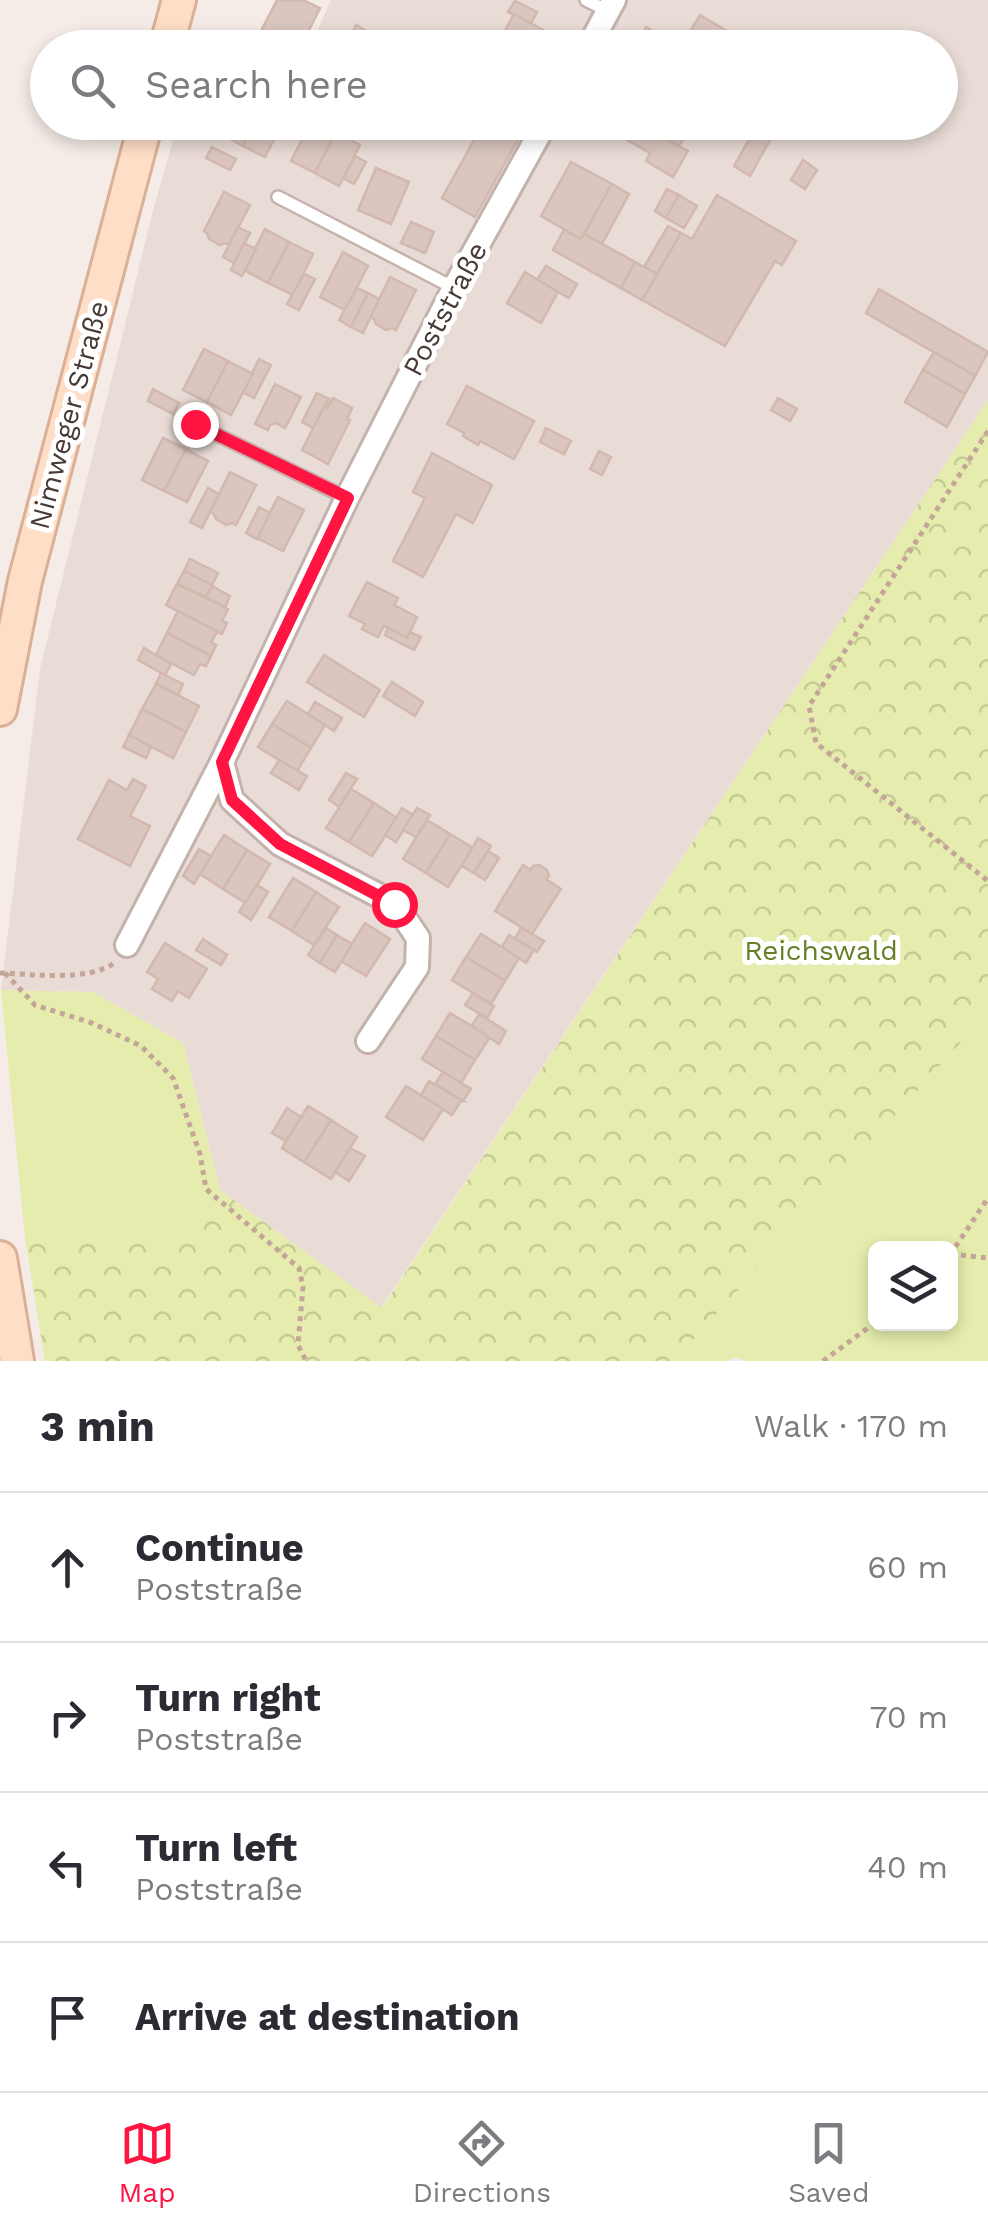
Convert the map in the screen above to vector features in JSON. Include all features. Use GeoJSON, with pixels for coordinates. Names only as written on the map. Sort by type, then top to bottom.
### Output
{"type":"FeatureCollection","features":[{"type":"Feature","properties":{"kind":"main road"},"geometry":{"type":"LineString","coordinates":[[171,30],[179,0]]}},
{"type":"Feature","properties":{"kind":"main road","name":"Nimweger Straße"},"geometry":{"type":"LineString","coordinates":[[0,708],[25,581],[141,140]]}},
{"type":"Feature","properties":{"kind":"main road"},"geometry":{"type":"LineString","coordinates":[[0,1258],[17,1361]]}},
{"type":"Feature","properties":{"kind":"street"},"geometry":{"type":"LineString","coordinates":[[598,30],[611,6]]}},
{"type":"Feature","properties":{"kind":"street","name":"Poststraße"},"geometry":{"type":"LineString","coordinates":[[127,944],[222,762],[454,288],[536,140]]}},
{"type":"Feature","properties":{"kind":"street"},"geometry":{"type":"LineString","coordinates":[[222,762],[232,800],[280,844],[394,904],[418,938],[418,966],[368,1041]]}},
{"type":"Feature","properties":{"kind":"lane"},"geometry":{"type":"LineString","coordinates":[[586,0],[611,6]]}},
{"type":"Feature","properties":{"kind":"lane"},"geometry":{"type":"LineString","coordinates":[[278,197],[454,288]]}},
{"type":"Feature","properties":{"kind":"lane"},"geometry":{"type":"LineString","coordinates":[[195,424],[348,498]]}},
{"type":"Feature","properties":{"kind":"path"},"geometry":{"type":"LineString","coordinates":[[988,432],[809,706],[816,743],[988,880]]}},
{"type":"Feature","properties":{"kind":"path"},"geometry":{"type":"LineString","coordinates":[[3,973],[102,972],[115,962],[127,944]]}},
{"type":"Feature","properties":{"kind":"path"},"geometry":{"type":"LineString","coordinates":[[3,973],[36,1005],[92,1023],[141,1046],[173,1078],[200,1154],[206,1189],[299,1268],[302,1288],[298,1344],[306,1361]]}},
{"type":"Feature","properties":{"kind":"path"},"geometry":{"type":"LineString","coordinates":[[958,1243],[988,1198]]}},
{"type":"Feature","properties":{"kind":"path"},"geometry":{"type":"LineString","coordinates":[[958,1255],[988,1258]]}},
{"type":"Feature","properties":{"kind":"path"},"geometry":{"type":"LineString","coordinates":[[823,1361],[868,1328]]}},
{"type":"Feature","properties":{"kind":"shaded area"},"geometry":{"type":"Polygon","coordinates":[[[331,0],[988,0],[988,400],[381,1308],[220,1190],[183,1043],[93,992],[1,990],[40,669],[173,140],[958,140],[958,30],[318,30],[331,0]]]}},
{"type":"Feature","properties":{"kind":"green space","name":"Reichswald"},"geometry":{"type":"Polygon","coordinates":[[[988,400],[988,1012],[674,1361],[45,1361],[25,1238],[176,1236],[220,1190],[382,1308],[988,400]]]}},
{"type":"Feature","properties":{"kind":"green space"},"geometry":{"type":"Polygon","coordinates":[[[1,990],[93,992],[183,1043],[220,1190],[176,1236],[25,1238],[1,990]]]}},
{"type":"Feature","properties":{"kind":"green space"},"geometry":{"type":"Polygon","coordinates":[[[988,1012],[988,1361],[746,1361],[736,1357],[727,1361],[674,1361],[988,1012]]]}},
{"type":"Feature","properties":{"kind":"building"},"geometry":{"type":"Polygon","coordinates":[[[277,0],[303,0],[320,8],[309,30],[262,30],[277,0]]]}},
{"type":"Feature","properties":{"kind":"building"},"geometry":{"type":"Polygon","coordinates":[[[515,1],[537,12],[531,23],[508,12],[515,1]]]}},
{"type":"Feature","properties":{"kind":"building"},"geometry":{"type":"Polygon","coordinates":[[[514,14],[543,30],[505,30],[514,14]]]}},
{"type":"Feature","properties":{"kind":"building"},"geometry":{"type":"Polygon","coordinates":[[[700,15],[725,30],[691,30],[700,15]]]}},
{"type":"Feature","properties":{"kind":"building"},"geometry":{"type":"Polygon","coordinates":[[[246,140],[274,140],[265,157],[243,146],[246,140]]]}},
{"type":"Feature","properties":{"kind":"building"},"geometry":{"type":"Polygon","coordinates":[[[302,140],[332,140],[315,173],[291,161],[302,140]]]}},
{"type":"Feature","properties":{"kind":"building"},"geometry":{"type":"Polygon","coordinates":[[[332,140],[351,140],[360,145],[339,186],[315,173],[332,140]]]}},
{"type":"Feature","properties":{"kind":"building"},"geometry":{"type":"Polygon","coordinates":[[[474,140],[518,140],[475,217],[442,198],[474,140]]]}},
{"type":"Feature","properties":{"kind":"building"},"geometry":{"type":"Polygon","coordinates":[[[627,140],[668,140],[688,151],[673,177],[646,161],[650,153],[627,140]]]}},
{"type":"Feature","properties":{"kind":"building"},"geometry":{"type":"Polygon","coordinates":[[[749,140],[770,140],[750,176],[734,166],[749,140]]]}},
{"type":"Feature","properties":{"kind":"building"},"geometry":{"type":"Polygon","coordinates":[[[212,147],[236,159],[230,170],[206,158],[212,147]]]}},
{"type":"Feature","properties":{"kind":"building"},"geometry":{"type":"Polygon","coordinates":[[[355,156],[366,162],[354,184],[343,178],[355,156]]]}},
{"type":"Feature","properties":{"kind":"building"},"geometry":{"type":"Polygon","coordinates":[[[803,160],[817,170],[805,189],[791,180],[803,160]]]}},
{"type":"Feature","properties":{"kind":"building"},"geometry":{"type":"Polygon","coordinates":[[[571,162],[612,184],[581,239],[541,216],[571,162]]]}},
{"type":"Feature","properties":{"kind":"building"},"geometry":{"type":"Polygon","coordinates":[[[376,168],[409,182],[391,224],[358,210],[376,168]]]}},
{"type":"Feature","properties":{"kind":"building"},"geometry":{"type":"Polygon","coordinates":[[[612,184],[629,194],[602,244],[584,234],[612,184]]]}},
{"type":"Feature","properties":{"kind":"building"},"geometry":{"type":"Polygon","coordinates":[[[667,189],[679,195],[666,218],[655,211],[667,189]]]}},
{"type":"Feature","properties":{"kind":"building"},"geometry":{"type":"Polygon","coordinates":[[[224,192],[250,205],[229,245],[209,239],[204,231],[224,192]]]}},
{"type":"Feature","properties":{"kind":"building"},"geometry":{"type":"Polygon","coordinates":[[[679,195],[697,206],[684,228],[666,218],[679,195]]]}},
{"type":"Feature","properties":{"kind":"building"},"geometry":{"type":"Polygon","coordinates":[[[717,195],[796,241],[782,265],[775,261],[725,346],[642,300],[681,233],[692,239],[717,195]]]}},
{"type":"Feature","properties":{"kind":"building"},"geometry":{"type":"Polygon","coordinates":[[[411,222],[434,232],[425,253],[401,243],[411,222]]]}},
{"type":"Feature","properties":{"kind":"building"},"geometry":{"type":"Polygon","coordinates":[[[668,226],[681,233],[657,274],[644,267],[668,226]]]}},
{"type":"Feature","properties":{"kind":"building"},"geometry":{"type":"Polygon","coordinates":[[[238,227],[250,233],[234,263],[223,257],[238,227]]]}},
{"type":"Feature","properties":{"kind":"building"},"geometry":{"type":"Polygon","coordinates":[[[265,229],[289,242],[268,283],[244,270],[265,229]]]}},
{"type":"Feature","properties":{"kind":"building"},"geometry":{"type":"Polygon","coordinates":[[[564,230],[581,239],[584,234],[635,262],[621,288],[553,250],[564,230]]]}},
{"type":"Feature","properties":{"kind":"building"},"geometry":{"type":"Polygon","coordinates":[[[289,242],[313,254],[293,295],[268,283],[289,242]]]}},
{"type":"Feature","properties":{"kind":"building"},"geometry":{"type":"Polygon","coordinates":[[[244,243],[256,249],[242,276],[231,270],[244,243]]]}},
{"type":"Feature","properties":{"kind":"building"},"geometry":{"type":"Polygon","coordinates":[[[343,252],[368,266],[345,310],[320,297],[343,252]]]}},
{"type":"Feature","properties":{"kind":"building"},"geometry":{"type":"Polygon","coordinates":[[[635,262],[657,274],[642,300],[621,288],[635,262]]]}},
{"type":"Feature","properties":{"kind":"building"},"geometry":{"type":"Polygon","coordinates":[[[546,266],[577,284],[569,298],[537,280],[546,266]]]}},
{"type":"Feature","properties":{"kind":"building"},"geometry":{"type":"Polygon","coordinates":[[[525,272],[558,292],[541,323],[507,303],[525,272]]]}},
{"type":"Feature","properties":{"kind":"building"},"geometry":{"type":"Polygon","coordinates":[[[304,274],[315,279],[299,310],[287,304],[304,274]]]}},
{"type":"Feature","properties":{"kind":"building"},"geometry":{"type":"Polygon","coordinates":[[[390,277],[416,290],[396,330],[386,330],[370,317],[390,277]]]}},
{"type":"Feature","properties":{"kind":"building"},"geometry":{"type":"Polygon","coordinates":[[[357,288],[368,293],[351,327],[339,320],[357,288]]]}},
{"type":"Feature","properties":{"kind":"building"},"geometry":{"type":"Polygon","coordinates":[[[879,289],[988,352],[975,376],[866,313],[879,289]]]}},
{"type":"Feature","properties":{"kind":"building"},"geometry":{"type":"Polygon","coordinates":[[[368,293],[379,299],[363,333],[351,327],[368,293]]]}},
{"type":"Feature","properties":{"kind":"building"},"geometry":{"type":"Polygon","coordinates":[[[204,349],[228,361],[207,402],[183,390],[204,349]]]}},
{"type":"Feature","properties":{"kind":"building"},"geometry":{"type":"Polygon","coordinates":[[[934,352],[975,376],[965,394],[923,370],[934,352]]]}},
{"type":"Feature","properties":{"kind":"building"},"geometry":{"type":"Polygon","coordinates":[[[259,359],[271,365],[254,398],[243,392],[259,359]]]}},
{"type":"Feature","properties":{"kind":"building"},"geometry":{"type":"Polygon","coordinates":[[[228,361],[253,374],[231,415],[207,402],[228,361]]]}},
{"type":"Feature","properties":{"kind":"building"},"geometry":{"type":"Polygon","coordinates":[[[923,370],[965,394],[947,427],[905,402],[923,370]]]}},
{"type":"Feature","properties":{"kind":"building"},"geometry":{"type":"Polygon","coordinates":[[[275,384],[301,397],[285,428],[276,423],[268,430],[255,424],[275,384]]]}},
{"type":"Feature","properties":{"kind":"building"},"geometry":{"type":"Polygon","coordinates":[[[467,386],[534,421],[514,459],[480,441],[478,445],[447,424],[467,386]]]}},
{"type":"Feature","properties":{"kind":"building"},"geometry":{"type":"Polygon","coordinates":[[[153,389],[179,403],[173,414],[148,401],[153,389]]]}},
{"type":"Feature","properties":{"kind":"building"},"geometry":{"type":"Polygon","coordinates":[[[317,393],[329,399],[313,428],[302,422],[317,393]]]}},
{"type":"Feature","properties":{"kind":"building"},"geometry":{"type":"Polygon","coordinates":[[[333,398],[352,408],[328,464],[302,450],[324,407],[333,398]]]}},
{"type":"Feature","properties":{"kind":"building"},"geometry":{"type":"Polygon","coordinates":[[[778,398],[797,409],[790,421],[771,410],[778,398]]]}},
{"type":"Feature","properties":{"kind":"building"},"geometry":{"type":"Polygon","coordinates":[[[546,428],[571,441],[564,454],[540,442],[546,428]]]}},
{"type":"Feature","properties":{"kind":"building"},"geometry":{"type":"Polygon","coordinates":[[[163,438],[186,449],[164,491],[142,480],[163,438]]]}},
{"type":"Feature","properties":{"kind":"building"},"geometry":{"type":"Polygon","coordinates":[[[186,449],[208,461],[187,502],[164,491],[186,449]]]}},
{"type":"Feature","properties":{"kind":"building"},"geometry":{"type":"Polygon","coordinates":[[[599,451],[611,457],[602,475],[590,469],[599,451]]]}},
{"type":"Feature","properties":{"kind":"building"},"geometry":{"type":"Polygon","coordinates":[[[432,453],[492,485],[473,523],[456,514],[423,577],[393,561],[425,498],[413,492],[432,453]]]}},
{"type":"Feature","properties":{"kind":"building"},"geometry":{"type":"Polygon","coordinates":[[[230,472],[256,485],[236,525],[226,525],[210,512],[230,472]]]}},
{"type":"Feature","properties":{"kind":"building"},"geometry":{"type":"Polygon","coordinates":[[[208,488],[219,494],[202,528],[190,522],[208,488]]]}},
{"type":"Feature","properties":{"kind":"building"},"geometry":{"type":"Polygon","coordinates":[[[278,497],[304,510],[283,551],[257,538],[278,497]]]}},
{"type":"Feature","properties":{"kind":"building"},"geometry":{"type":"Polygon","coordinates":[[[259,507],[270,513],[257,539],[246,533],[259,507]]]}},
{"type":"Feature","properties":{"kind":"building"},"geometry":{"type":"Polygon","coordinates":[[[190,559],[218,573],[212,585],[184,571],[190,559]]]}},
{"type":"Feature","properties":{"kind":"building"},"geometry":{"type":"Polygon","coordinates":[[[184,571],[212,585],[206,597],[177,584],[184,571]]]}},
{"type":"Feature","properties":{"kind":"building"},"geometry":{"type":"Polygon","coordinates":[[[367,582],[398,598],[394,605],[417,617],[407,638],[384,626],[378,637],[349,616],[367,582]]]}},
{"type":"Feature","properties":{"kind":"building"},"geometry":{"type":"Polygon","coordinates":[[[177,584],[228,609],[222,621],[227,623],[222,634],[166,605],[177,584]]]}},
{"type":"Feature","properties":{"kind":"building"},"geometry":{"type":"Polygon","coordinates":[[[212,586],[230,596],[225,607],[206,597],[212,586]]]}},
{"type":"Feature","properties":{"kind":"building"},"geometry":{"type":"Polygon","coordinates":[[[178,611],[222,634],[217,632],[211,642],[216,645],[211,656],[167,633],[178,611]]]}},
{"type":"Feature","properties":{"kind":"building"},"geometry":{"type":"Polygon","coordinates":[[[388,628],[407,638],[410,632],[421,637],[414,650],[385,635],[388,628]]]}},
{"type":"Feature","properties":{"kind":"building"},"geometry":{"type":"Polygon","coordinates":[[[167,633],[211,656],[206,666],[200,664],[194,675],[156,655],[167,633]]]}},
{"type":"Feature","properties":{"kind":"building"},"geometry":{"type":"Polygon","coordinates":[[[144,648],[171,664],[165,675],[138,660],[144,648]]]}},
{"type":"Feature","properties":{"kind":"building"},"geometry":{"type":"Polygon","coordinates":[[[324,655],[380,690],[364,717],[307,682],[324,655]]]}},
{"type":"Feature","properties":{"kind":"building"},"geometry":{"type":"Polygon","coordinates":[[[161,673],[183,684],[178,695],[156,684],[161,673]]]}},
{"type":"Feature","properties":{"kind":"building"},"geometry":{"type":"Polygon","coordinates":[[[392,682],[423,702],[415,716],[383,696],[392,682]]]}},
{"type":"Feature","properties":{"kind":"building"},"geometry":{"type":"Polygon","coordinates":[[[156,684],[199,706],[186,732],[142,709],[156,684]]]}},
{"type":"Feature","properties":{"kind":"building"},"geometry":{"type":"Polygon","coordinates":[[[287,701],[325,725],[311,748],[272,724],[287,701]]]}},
{"type":"Feature","properties":{"kind":"building"},"geometry":{"type":"Polygon","coordinates":[[[315,702],[342,718],[334,731],[308,714],[315,702]]]}},
{"type":"Feature","properties":{"kind":"building"},"geometry":{"type":"Polygon","coordinates":[[[142,709],[186,732],[173,758],[129,735],[142,709]]]}},
{"type":"Feature","properties":{"kind":"building"},"geometry":{"type":"Polygon","coordinates":[[[272,724],[311,748],[297,771],[258,747],[272,724]]]}},
{"type":"Feature","properties":{"kind":"building"},"geometry":{"type":"Polygon","coordinates":[[[129,735],[151,747],[146,758],[123,747],[129,735]]]}},
{"type":"Feature","properties":{"kind":"building"},"geometry":{"type":"Polygon","coordinates":[[[279,760],[307,776],[299,790],[271,773],[279,760]]]}},
{"type":"Feature","properties":{"kind":"building"},"geometry":{"type":"Polygon","coordinates":[[[346,773],[357,779],[339,807],[329,800],[346,773]]]}},
{"type":"Feature","properties":{"kind":"building"},"geometry":{"type":"Polygon","coordinates":[[[133,779],[146,786],[130,816],[150,826],[130,866],[78,839],[109,780],[127,790],[133,779]]]}},
{"type":"Feature","properties":{"kind":"building"},"geometry":{"type":"Polygon","coordinates":[[[351,789],[374,803],[349,842],[326,828],[351,789]]]}},
{"type":"Feature","properties":{"kind":"building"},"geometry":{"type":"Polygon","coordinates":[[[374,803],[397,818],[372,856],[349,842],[374,803]]]}},
{"type":"Feature","properties":{"kind":"building"},"geometry":{"type":"Polygon","coordinates":[[[402,808],[413,815],[396,842],[385,835],[402,808]]]}},
{"type":"Feature","properties":{"kind":"building"},"geometry":{"type":"Polygon","coordinates":[[[417,808],[430,815],[416,837],[403,830],[417,808]]]}},
{"type":"Feature","properties":{"kind":"building"},"geometry":{"type":"Polygon","coordinates":[[[427,820],[450,834],[426,873],[403,859],[427,820]]]}},
{"type":"Feature","properties":{"kind":"building"},"geometry":{"type":"Polygon","coordinates":[[[450,834],[473,848],[448,887],[426,873],[450,834]]]}},
{"type":"Feature","properties":{"kind":"building"},"geometry":{"type":"Polygon","coordinates":[[[224,835],[247,850],[223,889],[200,874],[224,835]]]}},
{"type":"Feature","properties":{"kind":"building"},"geometry":{"type":"Polygon","coordinates":[[[478,838],[491,846],[474,873],[462,866],[478,838]]]}},
{"type":"Feature","properties":{"kind":"building"},"geometry":{"type":"Polygon","coordinates":[[[199,849],[211,856],[194,884],[183,876],[199,849]]]}},
{"type":"Feature","properties":{"kind":"building"},"geometry":{"type":"Polygon","coordinates":[[[247,850],[270,864],[246,903],[223,889],[247,850]]]}},
{"type":"Feature","properties":{"kind":"building"},"geometry":{"type":"Polygon","coordinates":[[[488,851],[499,858],[485,880],[474,873],[488,851]]]}},
{"type":"Feature","properties":{"kind":"building"},"geometry":{"type":"Polygon","coordinates":[[[523,865],[531,870],[539,865],[547,870],[546,879],[561,889],[532,934],[495,911],[523,865]]]}},
{"type":"Feature","properties":{"kind":"building"},"geometry":{"type":"Polygon","coordinates":[[[293,878],[316,892],[292,931],[269,917],[293,878]]]}},
{"type":"Feature","properties":{"kind":"building"},"geometry":{"type":"Polygon","coordinates":[[[257,885],[268,892],[251,920],[239,912],[257,885]]]}},
{"type":"Feature","properties":{"kind":"building"},"geometry":{"type":"Polygon","coordinates":[[[316,892],[339,907],[314,945],[292,931],[316,892]]]}},
{"type":"Feature","properties":{"kind":"building"},"geometry":{"type":"Polygon","coordinates":[[[365,923],[390,939],[366,976],[341,961],[365,923]]]}},
{"type":"Feature","properties":{"kind":"building"},"geometry":{"type":"Polygon","coordinates":[[[326,928],[337,935],[320,963],[308,955],[326,928]]]}},
{"type":"Feature","properties":{"kind":"building"},"geometry":{"type":"Polygon","coordinates":[[[521,928],[544,941],[537,952],[515,938],[521,928]]]}},
{"type":"Feature","properties":{"kind":"building"},"geometry":{"type":"Polygon","coordinates":[[[481,934],[519,958],[505,981],[466,957],[481,934]]]}},
{"type":"Feature","properties":{"kind":"building"},"geometry":{"type":"Polygon","coordinates":[[[337,935],[352,944],[335,972],[320,963],[337,935]]]}},
{"type":"Feature","properties":{"kind":"building"},"geometry":{"type":"Polygon","coordinates":[[[509,935],[534,950],[526,963],[502,947],[509,935]]]}},
{"type":"Feature","properties":{"kind":"building"},"geometry":{"type":"Polygon","coordinates":[[[203,939],[227,955],[221,965],[196,950],[203,939]]]}},
{"type":"Feature","properties":{"kind":"building"},"geometry":{"type":"Polygon","coordinates":[[[165,943],[207,969],[189,998],[178,991],[172,1001],[152,989],[158,979],[147,972],[165,943]]]}},
{"type":"Feature","properties":{"kind":"building"},"geometry":{"type":"Polygon","coordinates":[[[466,957],[505,981],[491,1004],[452,980],[466,957]]]}},
{"type":"Feature","properties":{"kind":"building"},"geometry":{"type":"Polygon","coordinates":[[[473,993],[494,1006],[487,1018],[465,1005],[473,993]]]}},
{"type":"Feature","properties":{"kind":"building"},"geometry":{"type":"Polygon","coordinates":[[[450,1013],[490,1037],[475,1060],[436,1036],[450,1013]]]}},
{"type":"Feature","properties":{"kind":"building"},"geometry":{"type":"Polygon","coordinates":[[[479,1014],[506,1031],[499,1044],[472,1026],[479,1014]]]}},
{"type":"Feature","properties":{"kind":"building"},"geometry":{"type":"Polygon","coordinates":[[[436,1036],[475,1060],[461,1083],[422,1059],[436,1036]]]}},
{"type":"Feature","properties":{"kind":"building"},"geometry":{"type":"Polygon","coordinates":[[[443,1072],[471,1089],[463,1101],[435,1084],[443,1072]]]}},
{"type":"Feature","properties":{"kind":"building"},"geometry":{"type":"Polygon","coordinates":[[[429,1081],[463,1101],[452,1115],[421,1095],[429,1081]]]}},
{"type":"Feature","properties":{"kind":"building"},"geometry":{"type":"Polygon","coordinates":[[[406,1086],[443,1109],[423,1140],[386,1117],[406,1086]]]}},
{"type":"Feature","properties":{"kind":"building"},"geometry":{"type":"Polygon","coordinates":[[[308,1106],[331,1120],[304,1162],[282,1148],[308,1106]]]}},
{"type":"Feature","properties":{"kind":"building"},"geometry":{"type":"Polygon","coordinates":[[[287,1108],[301,1117],[286,1141],[272,1133],[287,1108]]]}},
{"type":"Feature","properties":{"kind":"building"},"geometry":{"type":"Polygon","coordinates":[[[331,1120],[357,1137],[331,1179],[304,1162],[331,1120]]]}},
{"type":"Feature","properties":{"kind":"building"},"geometry":{"type":"Polygon","coordinates":[[[350,1148],[365,1156],[349,1181],[335,1172],[350,1148]]]}},
{"type":"Feature","properties":{"kind":"route"},"geometry":{"type":"LineString","coordinates":[[195,424],[348,498],[222,762],[232,800],[280,844],[394,904]]}}]}
